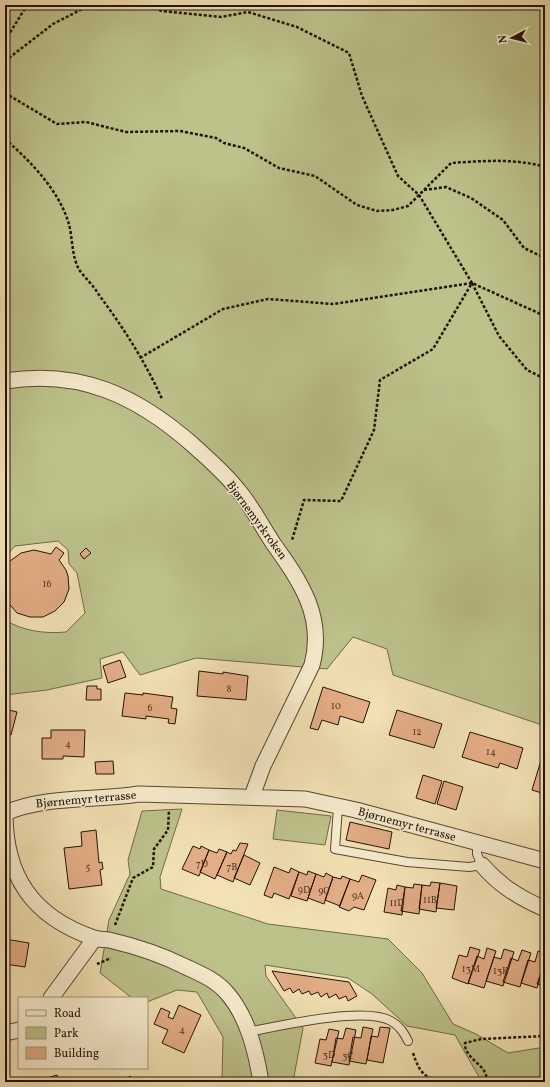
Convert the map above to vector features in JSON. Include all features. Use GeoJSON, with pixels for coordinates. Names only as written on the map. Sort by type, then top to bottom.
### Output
{"type":"FeatureCollection","features":[{"type":"Feature","properties":{"kind":"street","name":"Bjørnemyrkroken"},"geometry":{"type":"LineString","coordinates":[[5,381],[27,378],[67,379],[94,385],[138,404],[176,431],[239,490],[287,560],[305,594],[315,621],[316,637],[314,656],[312,665],[263,766],[252,796]]}},
{"type":"Feature","properties":{"kind":"street","name":"Bjørnemyr terrasse"},"geometry":{"type":"LineString","coordinates":[[262,1082],[255,1049],[248,1032],[227,993],[208,977],[176,962],[102,939],[52,916],[32,899],[23,889],[14,870],[8,850],[5,813],[24,805],[38,803],[117,798],[139,794],[252,796],[305,799],[356,810],[545,861]]}},
{"type":"Feature","properties":{"kind":"street"},"geometry":{"type":"LineString","coordinates":[[482,865],[490,875],[514,895],[545,909]]}},
{"type":"Feature","properties":{"kind":"street"},"geometry":{"type":"LineString","coordinates":[[52,997],[102,939]]}},
{"type":"Feature","properties":{"kind":"street"},"geometry":{"type":"LineString","coordinates":[[5,1033],[18,1030]]}},
{"type":"Feature","properties":{"kind":"lane"},"geometry":{"type":"LineString","coordinates":[[338,807],[335,849],[407,862],[469,867],[482,865],[477,854],[477,842]]}},
{"type":"Feature","properties":{"kind":"lane"},"geometry":{"type":"LineString","coordinates":[[248,1032],[303,1021],[365,1015],[391,1021],[399,1026],[408,1042]]}},
{"type":"Feature","properties":{"kind":"path"},"geometry":{"type":"LineString","coordinates":[[5,41],[27,5]]}},
{"type":"Feature","properties":{"kind":"path"},"geometry":{"type":"LineString","coordinates":[[5,61],[53,24],[90,5]]}},
{"type":"Feature","properties":{"kind":"path"},"geometry":{"type":"LineString","coordinates":[[145,5],[162,11],[221,17],[248,12],[297,27],[349,54],[362,96],[398,176],[419,195],[472,284],[499,336],[527,370],[545,380]]}},
{"type":"Feature","properties":{"kind":"path"},"geometry":{"type":"LineString","coordinates":[[5,93],[58,124],[86,122],[126,132],[180,131],[216,138],[224,143],[244,148],[279,168],[315,176],[357,205],[377,211],[393,210],[408,206],[451,163],[492,160],[535,164],[545,168]]}},
{"type":"Feature","properties":{"kind":"path"},"geometry":{"type":"LineString","coordinates":[[5,140],[33,166],[56,196],[68,220],[79,270],[98,293],[140,358],[157,386],[164,404]]}},
{"type":"Feature","properties":{"kind":"path"},"geometry":{"type":"LineString","coordinates":[[424,190],[446,187],[470,198],[503,220],[524,248],[545,258]]}},
{"type":"Feature","properties":{"kind":"path"},"geometry":{"type":"LineString","coordinates":[[287,560],[304,500],[341,501],[374,430],[380,380],[433,349],[472,284]]}},
{"type":"Feature","properties":{"kind":"path"},"geometry":{"type":"LineString","coordinates":[[140,358],[223,309],[268,299],[333,304],[472,284],[545,316]]}},
{"type":"Feature","properties":{"kind":"path"},"geometry":{"type":"LineString","coordinates":[[102,939],[133,878],[153,867],[154,849],[168,830],[169,795]]}},
{"type":"Feature","properties":{"kind":"path"},"geometry":{"type":"LineString","coordinates":[[94,966],[116,957]]}},
{"type":"Feature","properties":{"kind":"path"},"geometry":{"type":"LineString","coordinates":[[486,1082],[487,1077],[482,1068],[467,1053],[466,1043],[482,1039],[545,1036]]}},
{"type":"Feature","properties":{"kind":"path"},"geometry":{"type":"LineString","coordinates":[[408,1042],[422,1073],[428,1078],[443,1082]]}},
{"type":"Feature","properties":{"kind":"green space"},"geometry":{"type":"Polygon","coordinates":[[[5,5],[545,5],[545,726],[393,675],[387,649],[353,637],[327,669],[196,658],[140,675],[123,652],[100,659],[102,678],[47,690],[5,695],[5,620],[19,627],[34,631],[50,633],[66,632],[85,613],[77,573],[69,564],[68,550],[58,541],[15,546],[5,557],[5,5]]]}},
{"type":"Feature","properties":{"kind":"green space"},"geometry":{"type":"Polygon","coordinates":[[[182,809],[160,877],[161,889],[268,924],[388,939],[422,973],[453,1024],[476,1034],[508,1053],[545,1047],[545,1082],[499,1082],[479,1077],[455,1035],[407,1026],[372,994],[348,978],[265,965],[266,976],[303,1028],[293,1082],[222,1082],[223,1037],[197,992],[177,990],[148,1002],[148,997],[131,997],[100,973],[109,920],[130,874],[128,860],[142,811],[182,809]]]}},
{"type":"Feature","properties":{"kind":"green space"},"geometry":{"type":"Polygon","coordinates":[[[277,810],[331,816],[325,845],[273,839],[277,810]]]}},
{"type":"Feature","properties":{"kind":"building"},"geometry":{"type":"Polygon","coordinates":[[[56,547],[64,553],[59,560],[68,576],[69,589],[64,602],[55,611],[43,617],[30,617],[17,613],[5,599],[6,566],[21,553],[34,550],[51,554],[56,547]]]}},
{"type":"Feature","properties":{"kind":"building"},"geometry":{"type":"Polygon","coordinates":[[[86,548],[91,553],[84,559],[80,554],[86,548]]]}},
{"type":"Feature","properties":{"kind":"building"},"geometry":{"type":"Polygon","coordinates":[[[120,660],[126,677],[108,683],[103,666],[120,660]]]}},
{"type":"Feature","properties":{"kind":"building"},"geometry":{"type":"Polygon","coordinates":[[[199,671],[223,674],[223,672],[248,676],[246,700],[197,696],[199,671]]]}},
{"type":"Feature","properties":{"kind":"building"},"geometry":{"type":"Polygon","coordinates":[[[87,686],[97,686],[97,689],[101,689],[101,700],[86,700],[87,686]]]}},
{"type":"Feature","properties":{"kind":"building"},"geometry":{"type":"Polygon","coordinates":[[[323,687],[370,702],[363,723],[340,716],[338,725],[322,720],[318,730],[310,728],[323,687]]]}},
{"type":"Feature","properties":{"kind":"building"},"geometry":{"type":"Polygon","coordinates":[[[125,693],[143,695],[143,693],[173,697],[171,708],[177,709],[175,724],[168,723],[169,719],[146,716],[146,719],[122,716],[125,693]]]}},
{"type":"Feature","properties":{"kind":"building"},"geometry":{"type":"Polygon","coordinates":[[[5,709],[17,712],[11,735],[5,733],[5,709]]]}},
{"type":"Feature","properties":{"kind":"building"},"geometry":{"type":"Polygon","coordinates":[[[397,710],[442,724],[434,748],[389,735],[397,710]]]}},
{"type":"Feature","properties":{"kind":"building"},"geometry":{"type":"Polygon","coordinates":[[[51,730],[85,730],[84,757],[63,756],[63,759],[42,759],[42,738],[51,738],[51,730]]]}},
{"type":"Feature","properties":{"kind":"building"},"geometry":{"type":"Polygon","coordinates":[[[470,732],[523,748],[517,769],[500,763],[498,768],[462,757],[470,732]]]}},
{"type":"Feature","properties":{"kind":"building"},"geometry":{"type":"Polygon","coordinates":[[[542,757],[545,758],[545,794],[532,790],[542,757]]]}},
{"type":"Feature","properties":{"kind":"building"},"geometry":{"type":"Polygon","coordinates":[[[113,761],[114,774],[96,774],[95,762],[113,761]]]}},
{"type":"Feature","properties":{"kind":"building"},"geometry":{"type":"Polygon","coordinates":[[[423,775],[442,781],[435,804],[416,798],[423,775]]]}},
{"type":"Feature","properties":{"kind":"building"},"geometry":{"type":"Polygon","coordinates":[[[444,781],[463,787],[456,810],[437,804],[444,781]]]}},
{"type":"Feature","properties":{"kind":"building"},"geometry":{"type":"Polygon","coordinates":[[[350,822],[392,832],[389,849],[346,840],[350,822]]]}},
{"type":"Feature","properties":{"kind":"building"},"geometry":{"type":"Polygon","coordinates":[[[96,830],[99,863],[102,862],[103,869],[100,870],[102,885],[69,889],[64,848],[82,846],[81,832],[96,830]]]}},
{"type":"Feature","properties":{"kind":"building"},"geometry":{"type":"Polygon","coordinates":[[[240,843],[248,844],[233,882],[217,875],[227,852],[231,854],[233,850],[236,851],[240,843]]]}},
{"type":"Feature","properties":{"kind":"building"},"geometry":{"type":"Polygon","coordinates":[[[193,846],[200,849],[201,846],[209,850],[199,876],[182,869],[193,846]]]}},
{"type":"Feature","properties":{"kind":"building"},"geometry":{"type":"Polygon","coordinates":[[[219,849],[227,852],[215,879],[200,872],[209,850],[217,853],[219,849]]]}},
{"type":"Feature","properties":{"kind":"building"},"geometry":{"type":"Polygon","coordinates":[[[244,855],[260,863],[250,885],[234,878],[244,855]]]}},
{"type":"Feature","properties":{"kind":"building"},"geometry":{"type":"Polygon","coordinates":[[[274,867],[289,873],[291,868],[299,872],[289,899],[274,893],[272,898],[264,895],[274,867]]]}},
{"type":"Feature","properties":{"kind":"building"},"geometry":{"type":"Polygon","coordinates":[[[308,871],[316,874],[307,901],[291,896],[299,872],[307,875],[308,871]]]}},
{"type":"Feature","properties":{"kind":"building"},"geometry":{"type":"Polygon","coordinates":[[[326,873],[333,877],[324,904],[308,898],[316,874],[324,877],[326,873]]]}},
{"type":"Feature","properties":{"kind":"building"},"geometry":{"type":"Polygon","coordinates":[[[362,875],[376,880],[364,910],[354,907],[349,911],[339,907],[350,879],[359,882],[362,875]]]}},
{"type":"Feature","properties":{"kind":"building"},"geometry":{"type":"Polygon","coordinates":[[[342,876],[350,879],[340,906],[325,900],[333,877],[341,879],[342,876]]]}},
{"type":"Feature","properties":{"kind":"building"},"geometry":{"type":"Polygon","coordinates":[[[431,882],[440,883],[436,912],[419,909],[422,885],[430,886],[431,882]]]}},
{"type":"Feature","properties":{"kind":"building"},"geometry":{"type":"Polygon","coordinates":[[[440,883],[457,886],[454,910],[436,908],[440,883]]]}},
{"type":"Feature","properties":{"kind":"building"},"geometry":{"type":"Polygon","coordinates":[[[414,884],[422,885],[419,914],[401,911],[405,887],[413,888],[414,884]]]}},
{"type":"Feature","properties":{"kind":"building"},"geometry":{"type":"Polygon","coordinates":[[[397,885],[405,887],[402,915],[384,912],[388,888],[396,890],[397,885]]]}},
{"type":"Feature","properties":{"kind":"building"},"geometry":{"type":"Polygon","coordinates":[[[5,939],[29,943],[25,967],[5,964],[5,939]]]}},
{"type":"Feature","properties":{"kind":"building"},"geometry":{"type":"Polygon","coordinates":[[[470,947],[480,950],[468,984],[452,978],[459,955],[467,957],[470,947]]]}},
{"type":"Feature","properties":{"kind":"building"},"geometry":{"type":"Polygon","coordinates":[[[487,948],[496,951],[484,988],[468,983],[477,956],[484,959],[487,948]]]}},
{"type":"Feature","properties":{"kind":"building"},"geometry":{"type":"Polygon","coordinates":[[[504,949],[514,952],[503,986],[486,981],[494,957],[501,959],[504,949]]]}},
{"type":"Feature","properties":{"kind":"building"},"geometry":{"type":"Polygon","coordinates":[[[522,950],[531,953],[520,987],[503,982],[511,958],[518,961],[522,950]]]}},
{"type":"Feature","properties":{"kind":"building"},"geometry":{"type":"Polygon","coordinates":[[[538,951],[545,953],[545,961],[537,988],[521,983],[528,960],[535,962],[538,951]]]}},
{"type":"Feature","properties":{"kind":"building"},"geometry":{"type":"Polygon","coordinates":[[[545,961],[545,986],[537,984],[545,961]]]}},
{"type":"Feature","properties":{"kind":"building"},"geometry":{"type":"Polygon","coordinates":[[[272,971],[349,982],[357,996],[348,1001],[346,996],[339,999],[336,994],[329,998],[327,993],[321,997],[318,992],[311,995],[309,991],[302,994],[299,989],[293,993],[290,988],[284,991],[272,971]]]}},
{"type":"Feature","properties":{"kind":"building"},"geometry":{"type":"Polygon","coordinates":[[[179,1005],[201,1015],[184,1053],[162,1043],[168,1030],[154,1024],[161,1008],[170,1012],[168,1017],[173,1019],[179,1005]]]}},
{"type":"Feature","properties":{"kind":"building"},"geometry":{"type":"Polygon","coordinates":[[[363,1027],[373,1029],[366,1064],[349,1061],[353,1037],[361,1038],[363,1027]]]}},
{"type":"Feature","properties":{"kind":"building"},"geometry":{"type":"Polygon","coordinates":[[[380,1027],[390,1028],[383,1063],[367,1060],[371,1036],[378,1037],[380,1027]]]}},
{"type":"Feature","properties":{"kind":"building"},"geometry":{"type":"Polygon","coordinates":[[[346,1028],[356,1030],[349,1065],[332,1062],[336,1038],[343,1039],[346,1028]]]}},
{"type":"Feature","properties":{"kind":"building"},"geometry":{"type":"Polygon","coordinates":[[[329,1029],[339,1031],[331,1066],[315,1063],[320,1039],[326,1040],[329,1029]]]}},
{"type":"Feature","properties":{"kind":"building"},"geometry":{"type":"Polygon","coordinates":[[[57,1075],[59,1082],[35,1082],[57,1075]]]}},
{"type":"Feature","properties":{"kind":"building"},"geometry":{"type":"Polygon","coordinates":[[[130,1076],[135,1082],[122,1082],[130,1076]]]}},
{"type":"Feature","properties":{"kind":"building"},"geometry":{"type":"Polygon","coordinates":[[[178,1077],[183,1082],[172,1082],[178,1077]]]}}]}
